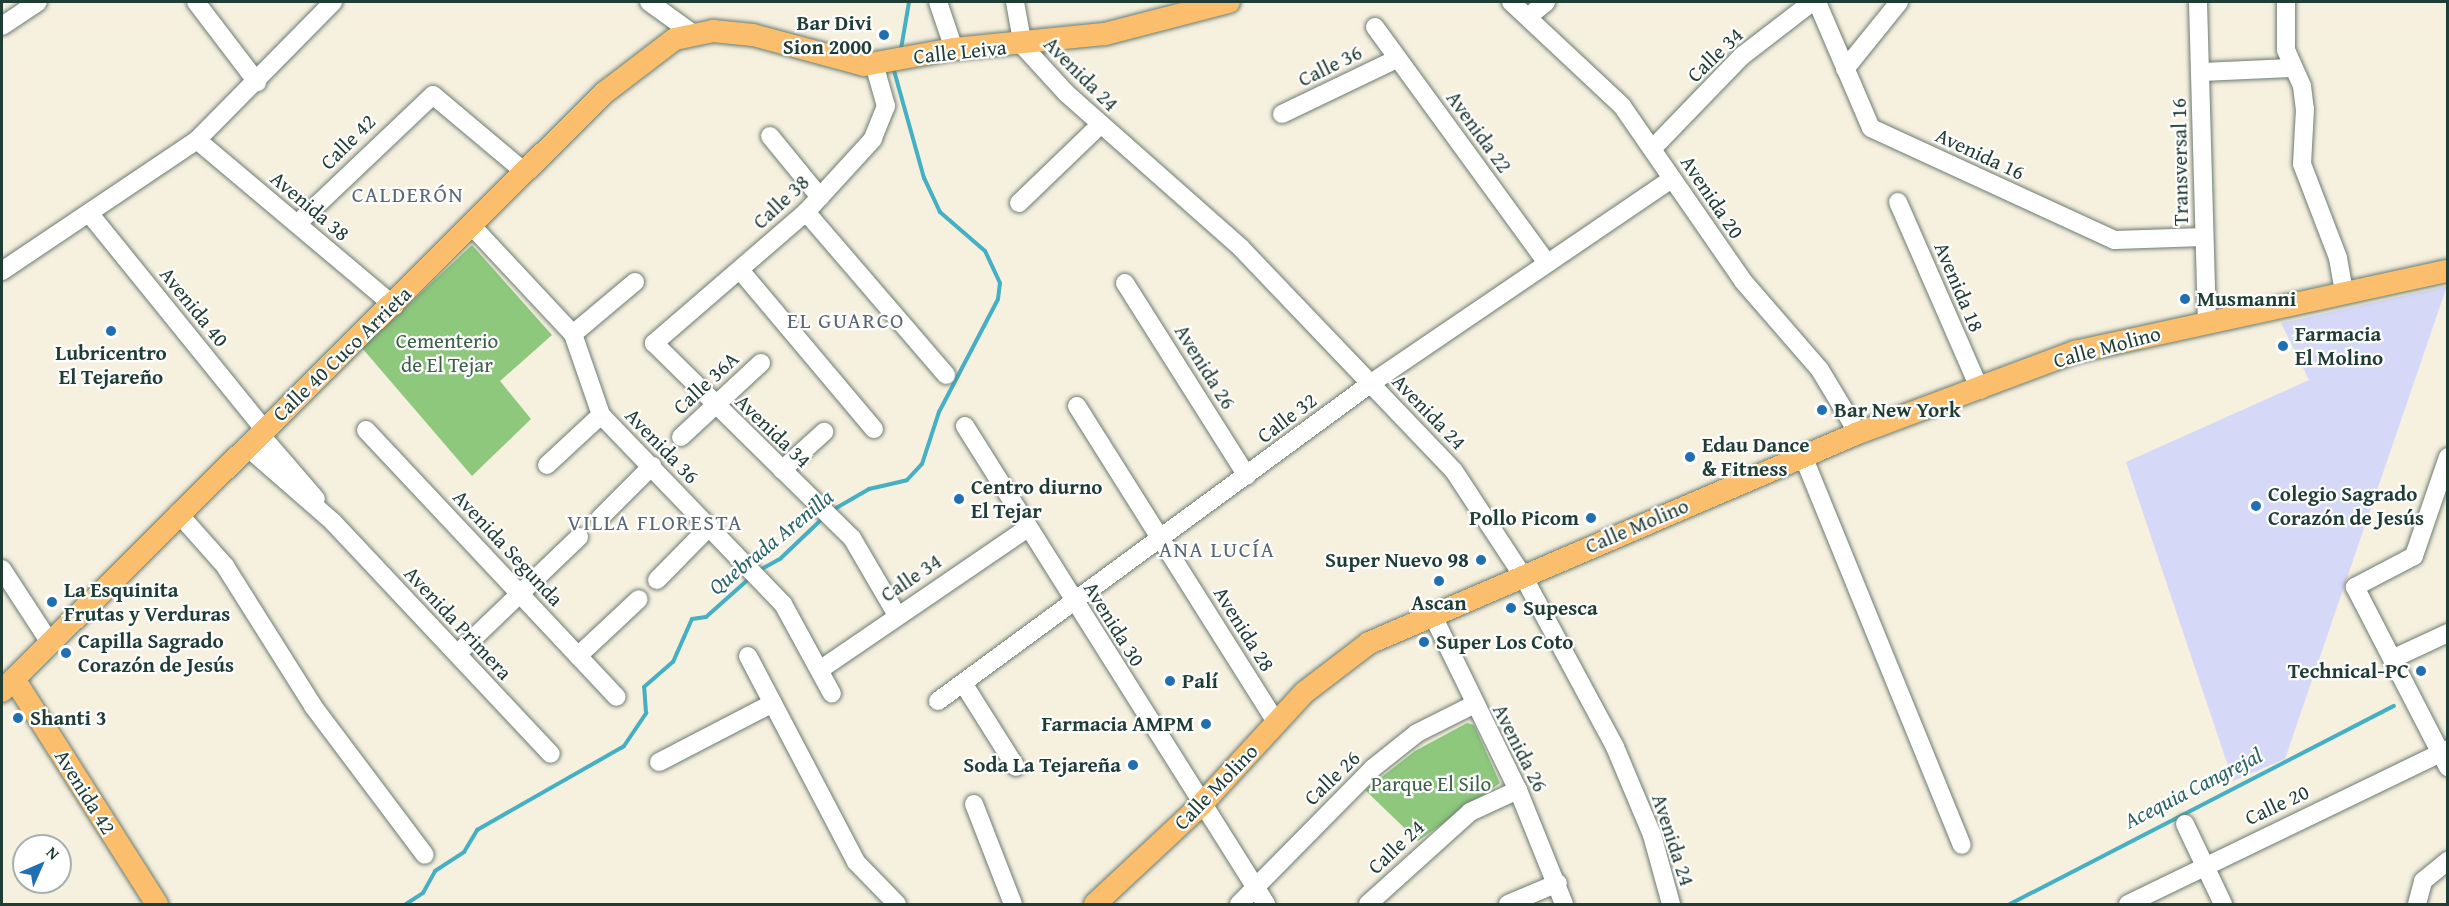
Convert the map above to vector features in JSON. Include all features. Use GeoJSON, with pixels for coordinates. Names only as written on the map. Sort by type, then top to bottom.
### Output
{"type":"FeatureCollection","features":[{"type":"Feature","properties":{"kind":"main road","name":"Calle Leiva"},"geometry":{"type":"LineString","coordinates":[[692,33],[753,34],[831,60],[874,64],[954,49],[1023,46],[1105,34],[1229,2]]}},
{"type":"Feature","properties":{"kind":"main road","name":"Calle 40 Cuco Arrieta"},"geometry":{"type":"LineString","coordinates":[[8,685],[49,641],[256,436],[394,306],[471,225],[636,66],[692,33]]}},
{"type":"Feature","properties":{"kind":"main road","name":"Calle Molino"},"geometry":{"type":"LineString","coordinates":[[1095,904],[1200,806],[1277,723],[1336,664],[1432,614],[1858,433],[1980,390],[2075,352],[2207,321],[2448,271]]}},
{"type":"Feature","properties":{"kind":"main road","name":"Avenida 42"},"geometry":{"type":"LineString","coordinates":[[8,685],[157,904]]}},
{"type":"Feature","properties":{"kind":"street"},"geometry":{"type":"LineString","coordinates":[[2,26],[38,2]]}},
{"type":"Feature","properties":{"kind":"street"},"geometry":{"type":"LineString","coordinates":[[196,2],[258,82]]}},
{"type":"Feature","properties":{"kind":"street"},"geometry":{"type":"LineString","coordinates":[[2,271],[197,141],[258,82],[333,2]]}},
{"type":"Feature","properties":{"kind":"street"},"geometry":{"type":"LineString","coordinates":[[649,2],[692,33]]}},
{"type":"Feature","properties":{"kind":"street"},"geometry":{"type":"LineString","coordinates":[[938,2],[954,49]]}},
{"type":"Feature","properties":{"kind":"street"},"geometry":{"type":"LineString","coordinates":[[1015,2],[1023,46]]}},
{"type":"Feature","properties":{"kind":"street","name":"Avenida 20"},"geometry":{"type":"LineString","coordinates":[[1511,2],[1622,106],[1654,147],[1670,180],[1743,280],[1820,370],[1858,433]]}},
{"type":"Feature","properties":{"kind":"street"},"geometry":{"type":"LineString","coordinates":[[1528,16],[1546,2]]}},
{"type":"Feature","properties":{"kind":"street","name":"Calle 34"},"geometry":{"type":"LineString","coordinates":[[1654,147],[1743,56],[1812,2]]}},
{"type":"Feature","properties":{"kind":"street","name":"Avenida 16"},"geometry":{"type":"LineString","coordinates":[[1817,2],[1871,128],[2115,240],[2204,237]]}},
{"type":"Feature","properties":{"kind":"street"},"geometry":{"type":"LineString","coordinates":[[1845,69],[1899,2]]}},
{"type":"Feature","properties":{"kind":"street","name":"Transversal 16"},"geometry":{"type":"LineString","coordinates":[[2198,2],[2207,321]]}},
{"type":"Feature","properties":{"kind":"street"},"geometry":{"type":"LineString","coordinates":[[2286,2],[2286,50],[2305,109],[2302,164],[2338,258],[2344,293]]}},
{"type":"Feature","properties":{"kind":"street","name":"Avenida 22"},"geometry":{"type":"LineString","coordinates":[[1375,27],[1547,263]]}},
{"type":"Feature","properties":{"kind":"street","name":"Avenida 24"},"geometry":{"type":"LineString","coordinates":[[1023,46],[1100,125],[1241,248],[1454,471],[1523,576],[1615,747],[1652,835],[1671,904]]}},
{"type":"Feature","properties":{"kind":"street","name":"Calle 36"},"geometry":{"type":"LineString","coordinates":[[1282,114],[1397,59]]}},
{"type":"Feature","properties":{"kind":"street","name":"Calle 38"},"geometry":{"type":"LineString","coordinates":[[654,343],[806,212],[884,121],[886,106],[874,64]]}},
{"type":"Feature","properties":{"kind":"street"},"geometry":{"type":"LineString","coordinates":[[2200,72],[2293,68]]}},
{"type":"Feature","properties":{"kind":"street","name":"Calle 42"},"geometry":{"type":"LineString","coordinates":[[297,224],[433,95],[526,173]]}},
{"type":"Feature","properties":{"kind":"street"},"geometry":{"type":"LineString","coordinates":[[1019,203],[1100,125]]}},
{"type":"Feature","properties":{"kind":"street"},"geometry":{"type":"LineString","coordinates":[[770,136],[820,197]]}},
{"type":"Feature","properties":{"kind":"street","name":"Avenida 38"},"geometry":{"type":"LineString","coordinates":[[197,141],[394,306]]}},
{"type":"Feature","properties":{"kind":"street","name":"Calle 32"},"geometry":{"type":"LineString","coordinates":[[938,701],[1075,604],[1370,384],[1670,180]]}},
{"type":"Feature","properties":{"kind":"street","name":"Avenida 18"},"geometry":{"type":"LineString","coordinates":[[1898,202],[1980,390]]}},
{"type":"Feature","properties":{"kind":"street"},"geometry":{"type":"LineString","coordinates":[[806,212],[945,375]]}},
{"type":"Feature","properties":{"kind":"street","name":"Avenida 40"},"geometry":{"type":"LineString","coordinates":[[89,213],[256,436]]}},
{"type":"Feature","properties":{"kind":"street","name":"Avenida 36"},"geometry":{"type":"LineString","coordinates":[[471,225],[573,334],[600,415],[652,466],[783,604],[821,669],[832,694]]}},
{"type":"Feature","properties":{"kind":"street"},"geometry":{"type":"LineString","coordinates":[[740,270],[874,429]]}},
{"type":"Feature","properties":{"kind":"street"},"geometry":{"type":"LineString","coordinates":[[573,334],[634,282]]}},
{"type":"Feature","properties":{"kind":"street","name":"Avenida 26"},"geometry":{"type":"LineString","coordinates":[[1125,283],[1247,476]]}},
{"type":"Feature","properties":{"kind":"street","name":"Avenida 34"},"geometry":{"type":"LineString","coordinates":[[654,343],[714,405],[852,538],[897,615]]}},
{"type":"Feature","properties":{"kind":"street","name":"Calle 36A"},"geometry":{"type":"LineString","coordinates":[[681,436],[761,363]]}},
{"type":"Feature","properties":{"kind":"street","name":"Avenida 28"},"geometry":{"type":"LineString","coordinates":[[1077,406],[1277,723]]}},
{"type":"Feature","properties":{"kind":"street"},"geometry":{"type":"LineString","coordinates":[[547,465],[600,415]]}},
{"type":"Feature","properties":{"kind":"street","name":"Avenida 30"},"geometry":{"type":"LineString","coordinates":[[965,426],[1200,806],[1266,904]]}},
{"type":"Feature","properties":{"kind":"street","name":"Avenida Segunda"},"geometry":{"type":"LineString","coordinates":[[366,430],[616,697]]}},
{"type":"Feature","properties":{"kind":"street"},"geometry":{"type":"LineString","coordinates":[[782,470],[824,432]]}},
{"type":"Feature","properties":{"kind":"street","name":"Avenida Primera"},"geometry":{"type":"LineString","coordinates":[[256,436],[333,522],[551,754]]}},
{"type":"Feature","properties":{"kind":"street"},"geometry":{"type":"LineString","coordinates":[[1803,456],[1962,845]]}},
{"type":"Feature","properties":{"kind":"street"},"geometry":{"type":"LineString","coordinates":[[2445,756],[2355,587],[2414,556],[2448,457]]}},
{"type":"Feature","properties":{"kind":"street"},"geometry":{"type":"LineString","coordinates":[[600,519],[652,466]]}},
{"type":"Feature","properties":{"kind":"street"},"geometry":{"type":"LineString","coordinates":[[178,513],[225,567],[313,706],[425,855]]}},
{"type":"Feature","properties":{"kind":"street"},"geometry":{"type":"LineString","coordinates":[[657,580],[709,526]]}},
{"type":"Feature","properties":{"kind":"street","name":"Calle 34"},"geometry":{"type":"LineString","coordinates":[[821,669],[897,615],[1028,528]]}},
{"type":"Feature","properties":{"kind":"street"},"geometry":{"type":"LineString","coordinates":[[457,654],[579,537]]}},
{"type":"Feature","properties":{"kind":"street"},"geometry":{"type":"LineString","coordinates":[[2,568],[49,641]]}},
{"type":"Feature","properties":{"kind":"street"},"geometry":{"type":"LineString","coordinates":[[578,656],[639,598]]}},
{"type":"Feature","properties":{"kind":"street","name":"Avenida 26"},"geometry":{"type":"LineString","coordinates":[[1432,614],[1473,705],[1518,790],[1558,883],[1564,904]]}},
{"type":"Feature","properties":{"kind":"street"},"geometry":{"type":"LineString","coordinates":[[2392,659],[2448,633]]}},
{"type":"Feature","properties":{"kind":"street"},"geometry":{"type":"LineString","coordinates":[[748,657],[856,862],[897,904]]}},
{"type":"Feature","properties":{"kind":"street"},"geometry":{"type":"LineString","coordinates":[[963,683],[1016,767]]}},
{"type":"Feature","properties":{"kind":"street"},"geometry":{"type":"LineString","coordinates":[[659,762],[773,703]]}},
{"type":"Feature","properties":{"kind":"street","name":"Calle 26"},"geometry":{"type":"LineString","coordinates":[[1239,904],[1373,768],[1417,733],[1473,705]]}},
{"type":"Feature","properties":{"kind":"street","name":"Calle 20"},"geometry":{"type":"LineString","coordinates":[[2128,904],[2204,864],[2445,756]]}},
{"type":"Feature","properties":{"kind":"street","name":"Calle 24"},"geometry":{"type":"LineString","coordinates":[[1368,904],[1470,812],[1518,790]]}},
{"type":"Feature","properties":{"kind":"street"},"geometry":{"type":"LineString","coordinates":[[974,804],[1013,904]]}},
{"type":"Feature","properties":{"kind":"street"},"geometry":{"type":"LineString","coordinates":[[2185,824],[2223,904]]}},
{"type":"Feature","properties":{"kind":"street"},"geometry":{"type":"LineString","coordinates":[[2416,901],[2423,881],[2448,861]]}},
{"type":"Feature","properties":{"kind":"street"},"geometry":{"type":"LineString","coordinates":[[1508,904],[1558,883]]}},
{"type":"Feature","properties":{"kind":"shaded area","name":"Colegio Sagrado Corazón de Jesús"},"geometry":{"type":"Polygon","coordinates":[[[2447,286],[2285,759],[2233,781],[2126,462],[2309,380],[2281,323],[2447,286]]]}},
{"type":"Feature","properties":{"kind":"green space","name":"Cementerio de El Tejar"},"geometry":{"type":"Polygon","coordinates":[[[472,245],[552,335],[500,381],[531,419],[472,476],[362,348],[472,245]]]}},
{"type":"Feature","properties":{"kind":"green space","name":"Parque El Silo"},"geometry":{"type":"Polygon","coordinates":[[[1467,723],[1474,725],[1500,783],[1418,841],[1365,790],[1415,751],[1467,723]]]}},
{"type":"Feature","properties":{"kind":"waterway","name":"Quebrada Arenilla"},"geometry":{"type":"LineString","coordinates":[[901,49],[909,2]]}},
{"type":"Feature","properties":{"kind":"waterway","name":"Quebrada Arenilla"},"geometry":{"type":"LineString","coordinates":[[831,511],[869,489],[907,480],[922,464],[939,412],[998,299],[1000,283],[985,251],[940,212],[924,178],[893,67]]}},
{"type":"Feature","properties":{"kind":"waterway","name":"Quebrada Arenilla"},"geometry":{"type":"LineString","coordinates":[[758,571],[781,558],[823,518]]}},
{"type":"Feature","properties":{"kind":"waterway","name":"Quebrada Arenilla"},"geometry":{"type":"LineString","coordinates":[[406,904],[423,893],[435,871],[464,852],[477,830],[624,746],[646,713],[644,687],[673,662],[692,619],[706,617],[750,578]]}},
{"type":"Feature","properties":{"kind":"waterway","name":"Acequia Cangrejal"},"geometry":{"type":"LineString","coordinates":[[2010,904],[2394,706]]}},
{"type":"Feature","properties":{"kind":"place","name":"Bar Divi Sion 2000"},"geometry":{"type":"Point","coordinates":[884,35]}},
{"type":"Feature","properties":{"kind":"place","name":"Musmanni"},"geometry":{"type":"Point","coordinates":[2185,299]}},
{"type":"Feature","properties":{"kind":"place","name":"Lubricentro El Tejareño"},"geometry":{"type":"Point","coordinates":[111,331]}},
{"type":"Feature","properties":{"kind":"place","name":"Farmacia El Molino"},"geometry":{"type":"Point","coordinates":[2283,346]}},
{"type":"Feature","properties":{"kind":"place","name":"Bar New York"},"geometry":{"type":"Point","coordinates":[1822,410]}},
{"type":"Feature","properties":{"kind":"place","name":"Edau Dance & Fitness"},"geometry":{"type":"Point","coordinates":[1690,457]}},
{"type":"Feature","properties":{"kind":"place","name":"Centro diurno El Tejar"},"geometry":{"type":"Point","coordinates":[959,499]}},
{"type":"Feature","properties":{"kind":"place","name":"Colegio Sagrado Corazón de Jesús"},"geometry":{"type":"Point","coordinates":[2256,506]}},
{"type":"Feature","properties":{"kind":"place","name":"Pollo Picom"},"geometry":{"type":"Point","coordinates":[1591,518]}},
{"type":"Feature","properties":{"kind":"place","name":"Super Nuevo 98"},"geometry":{"type":"Point","coordinates":[1481,560]}},
{"type":"Feature","properties":{"kind":"place","name":"Ascan"},"geometry":{"type":"Point","coordinates":[1439,581]}},
{"type":"Feature","properties":{"kind":"place","name":"La Esquinita Frutas y Verduras"},"geometry":{"type":"Point","coordinates":[52,602]}},
{"type":"Feature","properties":{"kind":"place","name":"Supesca"},"geometry":{"type":"Point","coordinates":[1511,608]}},
{"type":"Feature","properties":{"kind":"place","name":"Super Los Coto"},"geometry":{"type":"Point","coordinates":[1424,642]}},
{"type":"Feature","properties":{"kind":"place","name":"Capilla Sagrado Corazón de Jesús"},"geometry":{"type":"Point","coordinates":[66,653]}},
{"type":"Feature","properties":{"kind":"place","name":"Technical-PC"},"geometry":{"type":"Point","coordinates":[2421,671]}},
{"type":"Feature","properties":{"kind":"place","name":"Palí"},"geometry":{"type":"Point","coordinates":[1170,681]}},
{"type":"Feature","properties":{"kind":"place","name":"Shanti 3"},"geometry":{"type":"Point","coordinates":[18,718]}},
{"type":"Feature","properties":{"kind":"place","name":"Farmacia AMPM"},"geometry":{"type":"Point","coordinates":[1206,724]}},
{"type":"Feature","properties":{"kind":"place","name":"Soda La Tejareña"},"geometry":{"type":"Point","coordinates":[1133,765]}},
{"type":"Feature","properties":{"kind":"district","name":"CALDERÓN"},"geometry":{"type":"Point","coordinates":[408,195]}},
{"type":"Feature","properties":{"kind":"district","name":"EL GUARCO"},"geometry":{"type":"Point","coordinates":[846,321]}},
{"type":"Feature","properties":{"kind":"district","name":"VILLA FLORESTA"},"geometry":{"type":"Point","coordinates":[655,523]}},
{"type":"Feature","properties":{"kind":"district","name":"ANA LUCÍA"},"geometry":{"type":"Point","coordinates":[1217,550]}}]}
